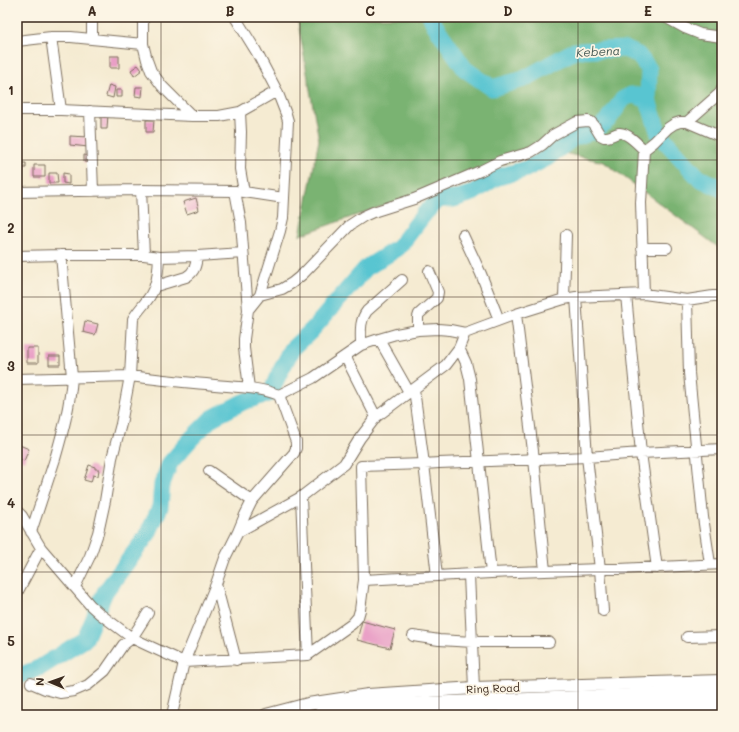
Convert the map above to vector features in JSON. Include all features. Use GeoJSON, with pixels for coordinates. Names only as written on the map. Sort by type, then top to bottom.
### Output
{"type":"FeatureCollection","features":[{"type":"Feature","properties":{"kind":"highway","name":"Ring Road"},"geometry":{"type":"LineString","coordinates":[[322,715],[385,707],[722,694]]}},
{"type":"Feature","properties":{"kind":"highway"},"geometry":{"type":"LineString","coordinates":[[507,715],[722,707]]}},
{"type":"Feature","properties":{"kind":"street"},"geometry":{"type":"LineString","coordinates":[[92,17],[92,39]]}},
{"type":"Feature","properties":{"kind":"street"},"geometry":{"type":"LineString","coordinates":[[143,17],[143,44],[151,71],[156,79],[192,116]]}},
{"type":"Feature","properties":{"kind":"street"},"geometry":{"type":"LineString","coordinates":[[235,17],[256,51],[277,91],[288,121],[283,218],[260,296],[248,310]]}},
{"type":"Feature","properties":{"kind":"street"},"geometry":{"type":"LineString","coordinates":[[665,17],[700,34],[722,37]]}},
{"type":"Feature","properties":{"kind":"street"},"geometry":{"type":"LineString","coordinates":[[51,37],[61,110]]}},
{"type":"Feature","properties":{"kind":"street"},"geometry":{"type":"LineString","coordinates":[[17,40],[71,37],[143,44]]}},
{"type":"Feature","properties":{"kind":"street"},"geometry":{"type":"LineString","coordinates":[[687,122],[720,93],[722,89]]}},
{"type":"Feature","properties":{"kind":"street"},"geometry":{"type":"LineString","coordinates":[[17,110],[61,110],[219,116],[240,112],[277,91]]}},
{"type":"Feature","properties":{"kind":"street"},"geometry":{"type":"LineString","coordinates":[[90,111],[93,191]]}},
{"type":"Feature","properties":{"kind":"street"},"geometry":{"type":"LineString","coordinates":[[240,112],[241,132],[239,191],[248,310],[244,348],[250,388]]}},
{"type":"Feature","properties":{"kind":"street"},"geometry":{"type":"LineString","coordinates":[[260,296],[292,283],[303,274],[350,225],[364,216],[414,199],[500,161],[531,152],[553,135],[577,122],[591,122],[600,135],[606,138],[624,133],[644,150]]}},
{"type":"Feature","properties":{"kind":"street"},"geometry":{"type":"LineString","coordinates":[[644,294],[641,203],[644,150],[668,128],[680,122],[687,122],[722,137]]}},
{"type":"Feature","properties":{"kind":"street"},"geometry":{"type":"LineString","coordinates":[[17,192],[141,190],[239,191],[284,198]]}},
{"type":"Feature","properties":{"kind":"street"},"geometry":{"type":"LineString","coordinates":[[141,190],[144,255]]}},
{"type":"Feature","properties":{"kind":"street"},"geometry":{"type":"LineString","coordinates":[[464,235],[481,274],[498,320]]}},
{"type":"Feature","properties":{"kind":"street"},"geometry":{"type":"LineString","coordinates":[[564,300],[566,235]]}},
{"type":"Feature","properties":{"kind":"street"},"geometry":{"type":"LineString","coordinates":[[642,248],[667,248]]}},
{"type":"Feature","properties":{"kind":"street"},"geometry":{"type":"LineString","coordinates":[[17,256],[197,256],[243,253]]}},
{"type":"Feature","properties":{"kind":"street"},"geometry":{"type":"LineString","coordinates":[[31,532],[61,436],[71,395],[72,377],[61,255]]}},
{"type":"Feature","properties":{"kind":"street"},"geometry":{"type":"LineString","coordinates":[[74,587],[90,556],[98,533],[112,458],[121,424],[130,376],[133,319],[136,312],[150,296],[156,286],[159,256]]}},
{"type":"Feature","properties":{"kind":"street"},"geometry":{"type":"LineString","coordinates":[[156,286],[191,275],[196,266],[197,256]]}},
{"type":"Feature","properties":{"kind":"street"},"geometry":{"type":"LineString","coordinates":[[418,330],[419,314],[437,298],[438,295],[429,271]]}},
{"type":"Feature","properties":{"kind":"street"},"geometry":{"type":"LineString","coordinates":[[361,345],[361,320],[363,315],[402,280]]}},
{"type":"Feature","properties":{"kind":"street"},"geometry":{"type":"LineString","coordinates":[[17,379],[130,376],[250,388],[272,393],[314,378],[361,345],[396,334],[418,330],[438,329],[465,333],[516,314],[576,297],[644,294],[686,300],[722,296]]}},
{"type":"Feature","properties":{"kind":"street"},"geometry":{"type":"LineString","coordinates":[[626,295],[642,452],[657,568]]}},
{"type":"Feature","properties":{"kind":"street"},"geometry":{"type":"LineString","coordinates":[[576,297],[587,457],[600,569],[602,611]]}},
{"type":"Feature","properties":{"kind":"street"},"geometry":{"type":"LineString","coordinates":[[686,300],[689,373],[710,564]]}},
{"type":"Feature","properties":{"kind":"street"},"geometry":{"type":"LineString","coordinates":[[516,314],[534,459],[545,571]]}},
{"type":"Feature","properties":{"kind":"street"},"geometry":{"type":"LineString","coordinates":[[238,532],[301,497],[344,464],[360,438],[376,417],[446,365],[459,348],[465,333]]}},
{"type":"Feature","properties":{"kind":"street"},"geometry":{"type":"LineString","coordinates":[[379,339],[412,391],[424,464],[436,576]]}},
{"type":"Feature","properties":{"kind":"street"},"geometry":{"type":"LineString","coordinates":[[459,348],[466,363],[470,379],[491,573]]}},
{"type":"Feature","properties":{"kind":"street"},"geometry":{"type":"LineString","coordinates":[[345,356],[376,417]]}},
{"type":"Feature","properties":{"kind":"street"},"geometry":{"type":"LineString","coordinates":[[172,715],[184,662],[225,558],[252,501],[294,453],[296,448],[296,442],[272,393]]}},
{"type":"Feature","properties":{"kind":"street"},"geometry":{"type":"LineString","coordinates":[[344,464],[361,466],[424,464],[587,457],[642,452],[722,449]]}},
{"type":"Feature","properties":{"kind":"street"},"geometry":{"type":"LineString","coordinates":[[19,516],[41,548],[90,605],[132,638],[184,662],[308,656],[352,624],[358,617],[360,610],[364,580],[361,466]]}},
{"type":"Feature","properties":{"kind":"street"},"geometry":{"type":"LineString","coordinates":[[209,471],[252,501]]}},
{"type":"Feature","properties":{"kind":"street"},"geometry":{"type":"LineString","coordinates":[[301,497],[308,656]]}},
{"type":"Feature","properties":{"kind":"street"},"geometry":{"type":"LineString","coordinates":[[17,593],[41,548]]}},
{"type":"Feature","properties":{"kind":"street"},"geometry":{"type":"LineString","coordinates":[[364,580],[491,573],[600,569],[619,570],[722,564]]}},
{"type":"Feature","properties":{"kind":"street"},"geometry":{"type":"LineString","coordinates":[[469,574],[474,688]]}},
{"type":"Feature","properties":{"kind":"street"},"geometry":{"type":"LineString","coordinates":[[216,584],[236,660]]}},
{"type":"Feature","properties":{"kind":"street"},"geometry":{"type":"LineString","coordinates":[[31,683],[60,693],[74,691],[88,685],[105,671],[123,645],[132,638],[148,613]]}},
{"type":"Feature","properties":{"kind":"street"},"geometry":{"type":"LineString","coordinates":[[413,636],[439,640],[472,642],[549,642]]}},
{"type":"Feature","properties":{"kind":"street"},"geometry":{"type":"LineString","coordinates":[[687,637],[722,636]]}},
{"type":"Feature","properties":{"kind":"street","name":"Ring Road"},"geometry":{"type":"LineString","coordinates":[[266,715],[308,704],[360,696],[474,688],[722,681]]}},
{"type":"Feature","properties":{"kind":"green space"},"geometry":{"type":"Polygon","coordinates":[[[297,17],[711,17],[722,21],[722,250],[604,162],[546,149],[300,235],[319,140],[297,17]]]}},
{"type":"Feature","properties":{"kind":"building"},"geometry":{"type":"Polygon","coordinates":[[[110,56],[119,56],[119,68],[110,68],[110,56]]]}},
{"type":"Feature","properties":{"kind":"building"},"geometry":{"type":"Polygon","coordinates":[[[138,65],[142,70],[134,76],[131,70],[138,65]]]}},
{"type":"Feature","properties":{"kind":"building"},"geometry":{"type":"Polygon","coordinates":[[[109,85],[115,87],[113,98],[106,96],[109,85]]]}},
{"type":"Feature","properties":{"kind":"building"},"geometry":{"type":"Polygon","coordinates":[[[136,87],[143,87],[142,97],[135,96],[136,87]]]}},
{"type":"Feature","properties":{"kind":"building"},"geometry":{"type":"Polygon","coordinates":[[[116,90],[122,90],[122,97],[116,97],[116,90]]]}},
{"type":"Feature","properties":{"kind":"building"},"geometry":{"type":"Polygon","coordinates":[[[17,114],[20,114],[20,132],[17,132],[17,114]]]}},
{"type":"Feature","properties":{"kind":"building"},"geometry":{"type":"Polygon","coordinates":[[[101,114],[108,114],[107,129],[101,129],[101,114]]]}},
{"type":"Feature","properties":{"kind":"building"},"geometry":{"type":"Polygon","coordinates":[[[146,120],[154,120],[153,132],[146,132],[146,120]]]}},
{"type":"Feature","properties":{"kind":"building"},"geometry":{"type":"Polygon","coordinates":[[[70,136],[88,137],[88,147],[70,145],[70,136]]]}},
{"type":"Feature","properties":{"kind":"building"},"geometry":{"type":"Polygon","coordinates":[[[84,155],[91,156],[91,163],[84,162],[84,155]]]}},
{"type":"Feature","properties":{"kind":"building"},"geometry":{"type":"Polygon","coordinates":[[[22,163],[26,163],[26,168],[22,168],[22,163]]]}},
{"type":"Feature","properties":{"kind":"building"},"geometry":{"type":"Polygon","coordinates":[[[34,165],[45,165],[45,177],[34,177],[34,165]]]}},
{"type":"Feature","properties":{"kind":"building"},"geometry":{"type":"Polygon","coordinates":[[[49,173],[57,173],[58,183],[49,183],[49,173]]]}},
{"type":"Feature","properties":{"kind":"building"},"geometry":{"type":"Polygon","coordinates":[[[63,173],[69,174],[69,184],[63,183],[63,173]]]}},
{"type":"Feature","properties":{"kind":"building"},"geometry":{"type":"Polygon","coordinates":[[[196,198],[199,210],[187,214],[183,202],[196,198]]]}},
{"type":"Feature","properties":{"kind":"building"},"geometry":{"type":"Polygon","coordinates":[[[85,321],[98,324],[95,335],[83,332],[85,321]]]}},
{"type":"Feature","properties":{"kind":"building"},"geometry":{"type":"Polygon","coordinates":[[[27,348],[38,348],[38,363],[27,363],[27,348]]]}},
{"type":"Feature","properties":{"kind":"building"},"geometry":{"type":"Polygon","coordinates":[[[49,356],[60,356],[60,365],[49,365],[49,356]]]}},
{"type":"Feature","properties":{"kind":"building"},"geometry":{"type":"Polygon","coordinates":[[[17,444],[29,449],[24,461],[17,458],[17,444]]]}},
{"type":"Feature","properties":{"kind":"building"},"geometry":{"type":"Polygon","coordinates":[[[89,465],[95,467],[95,469],[99,469],[98,476],[93,475],[91,482],[84,480],[89,465]]]}},
{"type":"Feature","properties":{"kind":"building"},"geometry":{"type":"Polygon","coordinates":[[[362,621],[395,630],[390,648],[357,640],[362,621]]]}},
{"type":"Feature","properties":{"kind":"waterway","name":"Kebena"},"geometry":{"type":"LineString","coordinates":[[431,17],[434,24],[465,69],[492,88],[524,79],[574,51],[625,49],[638,55],[649,69],[648,100],[659,134],[699,178],[722,189]]}},
{"type":"Feature","properties":{"kind":"waterway"},"geometry":{"type":"LineString","coordinates":[[17,677],[41,667],[85,639],[105,592],[148,534],[160,507],[162,484],[170,463],[191,439],[212,418],[243,402],[271,393],[292,349],[312,330],[366,268],[398,248],[425,213],[439,199],[454,199],[473,193],[495,178],[526,169],[547,158],[573,138],[596,130],[608,120],[623,99],[631,95],[648,100]]}}]}
